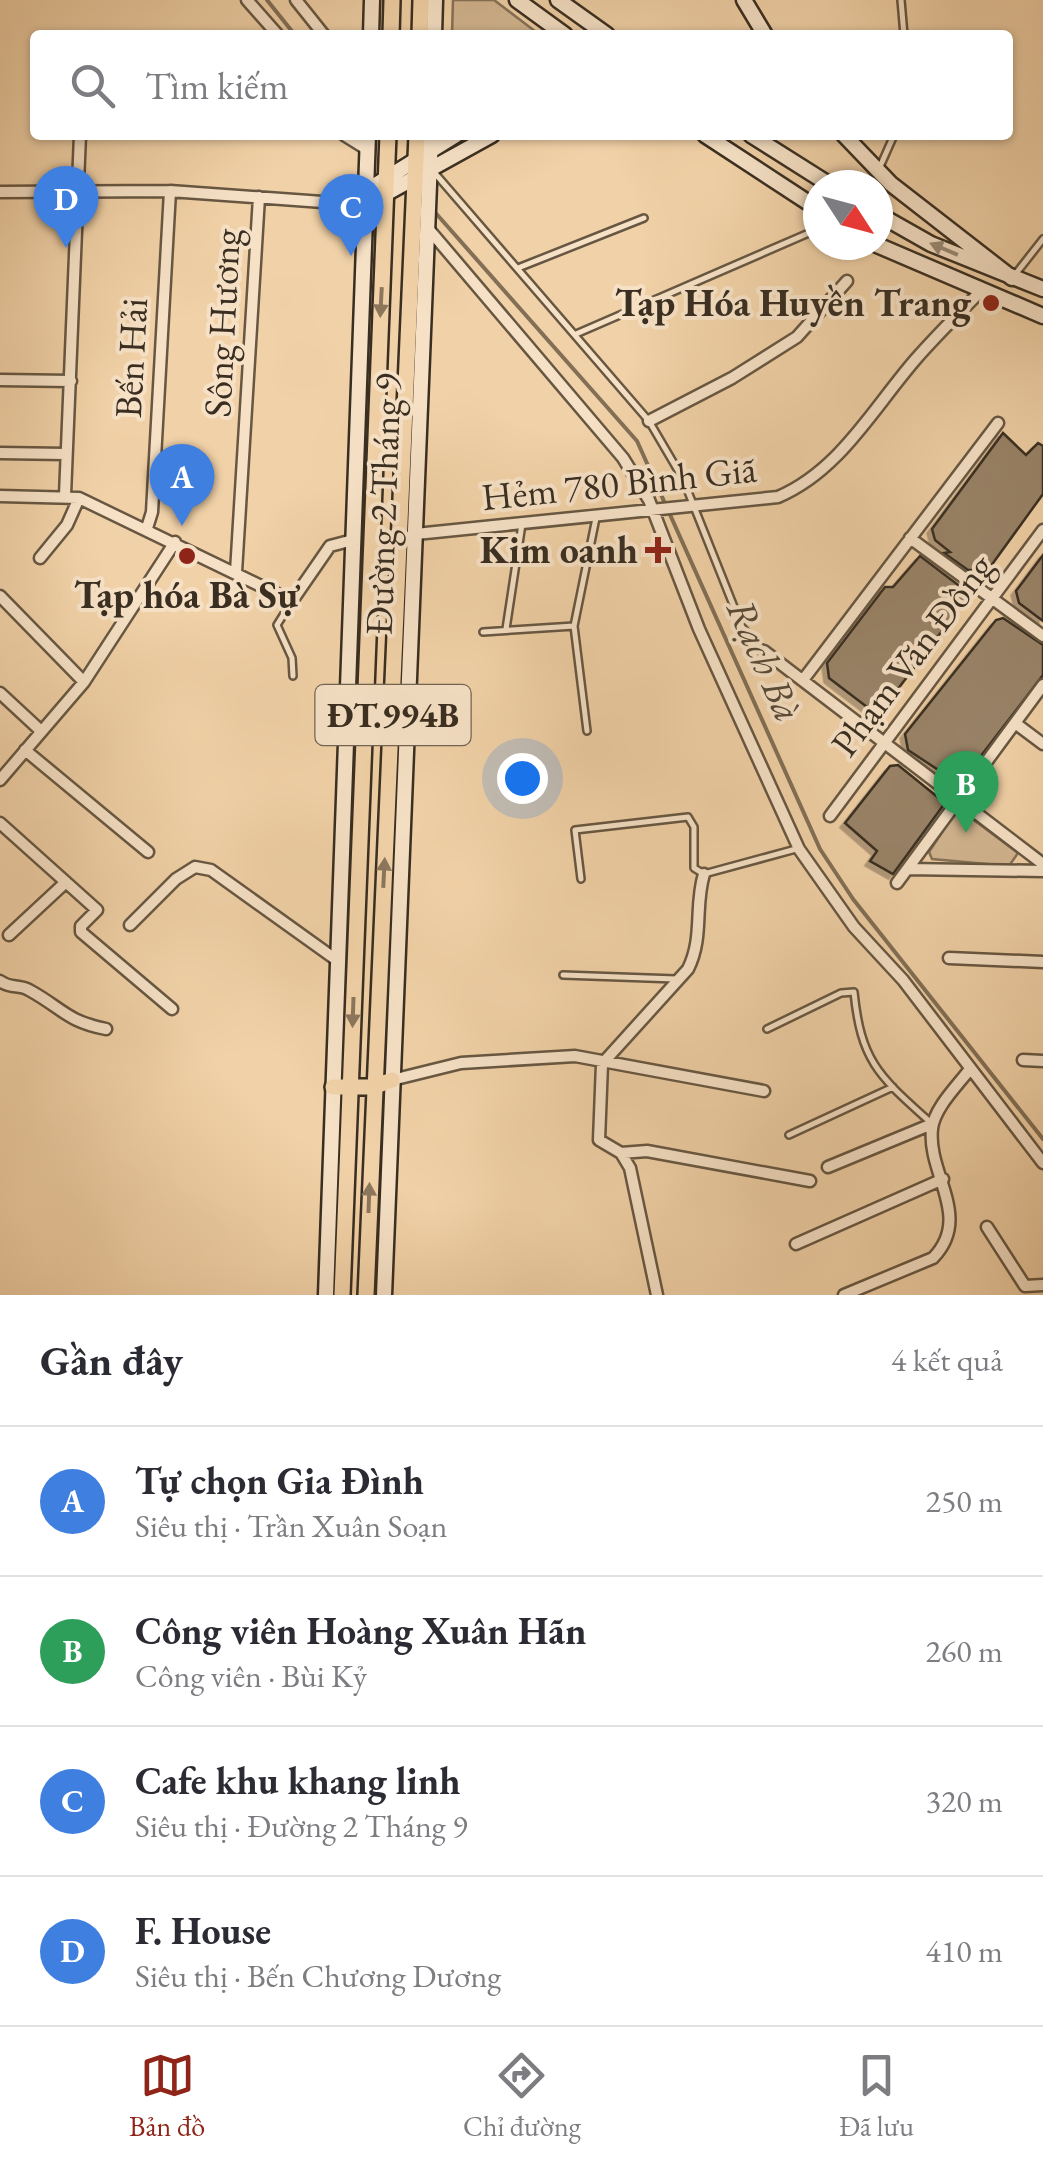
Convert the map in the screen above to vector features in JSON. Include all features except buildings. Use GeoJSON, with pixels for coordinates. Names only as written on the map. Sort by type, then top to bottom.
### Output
{"type":"FeatureCollection","features":[{"type":"Feature","properties":{"kind":"main road"},"geometry":{"type":"LineString","coordinates":[[371,30],[372,0]]}},
{"type":"Feature","properties":{"kind":"main road"},"geometry":{"type":"LineString","coordinates":[[391,30],[392,0]]}},
{"type":"Feature","properties":{"kind":"main road"},"geometry":{"type":"LineString","coordinates":[[420,30],[421,0]]}},
{"type":"Feature","properties":{"kind":"main road"},"geometry":{"type":"LineString","coordinates":[[434,30],[435,0]]}},
{"type":"Feature","properties":{"kind":"main road"},"geometry":{"type":"LineString","coordinates":[[517,0],[558,30]]}},
{"type":"Feature","properties":{"kind":"main road"},"geometry":{"type":"LineString","coordinates":[[744,0],[762,30]]}},
{"type":"Feature","properties":{"kind":"main road"},"geometry":{"type":"LineString","coordinates":[[567,2],[601,30]]}},
{"type":"Feature","properties":{"kind":"main road","name":"Đường 2 Tháng 9"},"geometry":{"type":"LineString","coordinates":[[342,1295],[338,961],[388,140]]}},
{"type":"Feature","properties":{"kind":"main road","name":"Đường 2 Tháng 9"},"geometry":{"type":"LineString","coordinates":[[384,1295],[417,140]]}},
{"type":"Feature","properties":{"kind":"main road"},"geometry":{"type":"LineString","coordinates":[[386,186],[415,178],[483,140]]}},
{"type":"Feature","properties":{"kind":"main road"},"geometry":{"type":"LineString","coordinates":[[712,140],[803,199]]}},
{"type":"Feature","properties":{"kind":"main road"},"geometry":{"type":"LineString","coordinates":[[759,140],[806,170]]}},
{"type":"Feature","properties":{"kind":"main road"},"geometry":{"type":"LineString","coordinates":[[849,140],[877,170]]}},
{"type":"Feature","properties":{"kind":"main road","name":"Đường 2 Tháng 9"},"geometry":{"type":"LineString","coordinates":[[326,1295],[341,1087],[360,597],[353,540],[368,143]]}},
{"type":"Feature","properties":{"kind":"main road"},"geometry":{"type":"LineString","coordinates":[[345,204],[386,186],[431,143]]}},
{"type":"Feature","properties":{"kind":"main road","name":"Đường 2 Tháng 9"},"geometry":{"type":"LineString","coordinates":[[366,1295],[373,1087],[404,605],[416,534],[431,143]]}},
{"type":"Feature","properties":{"kind":"main road"},"geometry":{"type":"LineString","coordinates":[[893,183],[1012,278]]}},
{"type":"Feature","properties":{"kind":"main road"},"geometry":{"type":"LineString","coordinates":[[893,222],[931,244],[1043,289]]}},
{"type":"Feature","properties":{"kind":"main road"},"geometry":{"type":"LineString","coordinates":[[893,252],[1043,316]]}},
{"type":"Feature","properties":{"kind":"main road"},"geometry":{"type":"LineString","coordinates":[[341,1087],[373,1087],[392,1080]]}},
{"type":"Feature","properties":{"kind":"street"},"geometry":{"type":"LineString","coordinates":[[247,0],[274,30]]}},
{"type":"Feature","properties":{"kind":"street"},"geometry":{"type":"LineString","coordinates":[[296,0],[320,30]]}},
{"type":"Feature","properties":{"kind":"street"},"geometry":{"type":"LineString","coordinates":[[64,495],[80,140]]}},
{"type":"Feature","properties":{"kind":"street"},"geometry":{"type":"LineString","coordinates":[[0,192],[170,191],[345,204]]}},
{"type":"Feature","properties":{"kind":"street","name":"Bến Hải"},"geometry":{"type":"LineString","coordinates":[[147,528],[152,512],[170,191]]}},
{"type":"Feature","properties":{"kind":"street","name":"Sông Hương"},"geometry":{"type":"LineString","coordinates":[[236,572],[259,197]]}},
{"type":"Feature","properties":{"kind":"street"},"geometry":{"type":"LineString","coordinates":[[425,226],[623,458],[652,510],[699,629],[800,849],[854,927],[903,980],[1043,1164]]}},
{"type":"Feature","properties":{"kind":"street"},"geometry":{"type":"LineString","coordinates":[[649,421],[732,378],[797,336],[847,281]]}},
{"type":"Feature","properties":{"kind":"street","name":"Hẻm 780 Bình Giã"},"geometry":{"type":"LineString","coordinates":[[416,534],[778,497],[807,484],[831,464],[916,359],[980,292]]}},
{"type":"Feature","properties":{"kind":"street"},"geometry":{"type":"LineString","coordinates":[[0,380],[71,380]]}},
{"type":"Feature","properties":{"kind":"street"},"geometry":{"type":"LineString","coordinates":[[803,680],[998,423]]}},
{"type":"Feature","properties":{"kind":"street"},"geometry":{"type":"LineString","coordinates":[[0,453],[66,454]]}},
{"type":"Feature","properties":{"kind":"street"},"geometry":{"type":"LineString","coordinates":[[0,496],[79,498],[176,542],[292,602],[330,546],[353,540]]}},
{"type":"Feature","properties":{"kind":"street"},"geometry":{"type":"LineString","coordinates":[[40,558],[67,524],[79,498]]}},
{"type":"Feature","properties":{"kind":"street","name":"Phạm Văn Đồng"},"geometry":{"type":"LineString","coordinates":[[830,816],[1043,530]]}},
{"type":"Feature","properties":{"kind":"street"},"geometry":{"type":"LineString","coordinates":[[910,538],[1043,636]]}},
{"type":"Feature","properties":{"kind":"street"},"geometry":{"type":"LineString","coordinates":[[0,780],[84,682],[176,542]]}},
{"type":"Feature","properties":{"kind":"street"},"geometry":{"type":"LineString","coordinates":[[0,596],[84,682]]}},
{"type":"Feature","properties":{"kind":"street"},"geometry":{"type":"LineString","coordinates":[[764,650],[1043,868]]}},
{"type":"Feature","properties":{"kind":"street"},"geometry":{"type":"LineString","coordinates":[[897,883],[1043,685]]}},
{"type":"Feature","properties":{"kind":"street"},"geometry":{"type":"LineString","coordinates":[[0,692],[41,731]]}},
{"type":"Feature","properties":{"kind":"street"},"geometry":{"type":"LineString","coordinates":[[1015,723],[1043,744]]}},
{"type":"Feature","properties":{"kind":"street"},"geometry":{"type":"LineString","coordinates":[[24,750],[148,852]]}},
{"type":"Feature","properties":{"kind":"street"},"geometry":{"type":"LineString","coordinates":[[0,823],[97,910],[81,926],[81,932],[172,1009]]}},
{"type":"Feature","properties":{"kind":"street"},"geometry":{"type":"LineString","coordinates":[[130,925],[176,878],[194,867],[211,870],[338,961]]}},
{"type":"Feature","properties":{"kind":"street"},"geometry":{"type":"LineString","coordinates":[[908,868],[1043,868]]}},
{"type":"Feature","properties":{"kind":"street"},"geometry":{"type":"LineString","coordinates":[[657,1295],[630,1168],[621,1153],[599,1140],[602,1064],[679,979],[696,953],[700,920],[697,895],[704,874]]}},
{"type":"Feature","properties":{"kind":"street"},"geometry":{"type":"LineString","coordinates":[[9,935],[66,882]]}},
{"type":"Feature","properties":{"kind":"street"},"geometry":{"type":"LineString","coordinates":[[948,958],[1043,962]]}},
{"type":"Feature","properties":{"kind":"street"},"geometry":{"type":"LineString","coordinates":[[0,980],[7,987],[25,987],[74,1022],[106,1029]]}},
{"type":"Feature","properties":{"kind":"street"},"geometry":{"type":"LineString","coordinates":[[392,1080],[462,1064],[575,1056],[764,1091]]}},
{"type":"Feature","properties":{"kind":"street"},"geometry":{"type":"LineString","coordinates":[[1023,1060],[1043,1061]]}},
{"type":"Feature","properties":{"kind":"street"},"geometry":{"type":"LineString","coordinates":[[828,1166],[932,1124],[970,1068]]}},
{"type":"Feature","properties":{"kind":"street"},"geometry":{"type":"LineString","coordinates":[[844,1295],[933,1258],[940,1250],[950,1203],[932,1143],[932,1124]]}},
{"type":"Feature","properties":{"kind":"street"},"geometry":{"type":"LineString","coordinates":[[621,1153],[647,1151],[810,1181]]}},
{"type":"Feature","properties":{"kind":"street"},"geometry":{"type":"LineString","coordinates":[[796,1244],[943,1179]]}},
{"type":"Feature","properties":{"kind":"street"},"geometry":{"type":"LineString","coordinates":[[986,1227],[1025,1286],[1043,1284]]}},
{"type":"Feature","properties":{"kind":"lane"},"geometry":{"type":"LineString","coordinates":[[900,0],[903,30]]}},
{"type":"Feature","properties":{"kind":"lane"},"geometry":{"type":"LineString","coordinates":[[878,170],[892,140]]}},
{"type":"Feature","properties":{"kind":"lane"},"geometry":{"type":"LineString","coordinates":[[431,169],[649,421],[694,506],[742,627],[764,650]]}},
{"type":"Feature","properties":{"kind":"lane"},"geometry":{"type":"LineString","coordinates":[[518,268],[644,218]]}},
{"type":"Feature","properties":{"kind":"lane"},"geometry":{"type":"LineString","coordinates":[[576,334],[803,236]]}},
{"type":"Feature","properties":{"kind":"lane"},"geometry":{"type":"LineString","coordinates":[[1012,278],[1043,239]]}},
{"type":"Feature","properties":{"kind":"lane"},"geometry":{"type":"LineString","coordinates":[[587,730],[574,626],[597,515]]}},
{"type":"Feature","properties":{"kind":"lane"},"geometry":{"type":"LineString","coordinates":[[506,630],[522,524]]}},
{"type":"Feature","properties":{"kind":"lane"},"geometry":{"type":"LineString","coordinates":[[292,602],[276,624],[292,658],[293,676]]}},
{"type":"Feature","properties":{"kind":"lane"},"geometry":{"type":"LineString","coordinates":[[482,632],[574,626]]}},
{"type":"Feature","properties":{"kind":"lane"},"geometry":{"type":"LineString","coordinates":[[581,879],[575,830],[688,818],[694,827],[694,868],[704,874],[800,849]]}},
{"type":"Feature","properties":{"kind":"lane"},"geometry":{"type":"LineString","coordinates":[[563,975],[679,979]]}},
{"type":"Feature","properties":{"kind":"lane"},"geometry":{"type":"LineString","coordinates":[[768,1029],[841,993],[854,992],[861,1044],[893,1087],[932,1124]]}},
{"type":"Feature","properties":{"kind":"lane"},"geometry":{"type":"LineString","coordinates":[[789,1135],[893,1087]]}},
{"type":"Feature","properties":{"kind":"shaded area"},"geometry":{"type":"Polygon","coordinates":[[[453,0],[494,0],[533,30],[452,30],[453,0]]]}},
{"type":"Feature","properties":{"kind":"shaded area"},"geometry":{"type":"Polygon","coordinates":[[[955,812],[967,815],[1018,853],[1009,866],[932,859],[929,852],[955,812]]]}},
{"type":"Feature","properties":{"kind":"waterway"},"geometry":{"type":"LineString","coordinates":[[267,0],[291,30]]}},
{"type":"Feature","properties":{"kind":"waterway","name":"Rạch Bà"},"geometry":{"type":"LineString","coordinates":[[433,210],[637,441],[820,849],[853,899],[1043,1139]]}},
{"type":"Feature","properties":{"kind":"place","name":"F. House"},"geometry":{"type":"Point","coordinates":[66,248]}},
{"type":"Feature","properties":{"kind":"place","name":"Cafe khu khang linh"},"geometry":{"type":"Point","coordinates":[351,256]}},
{"type":"Feature","properties":{"kind":"place","name":"Tạp Hóa Huyền Trang"},"geometry":{"type":"Point","coordinates":[991,303]}},
{"type":"Feature","properties":{"kind":"place","name":"Tự chọn Gia Đình"},"geometry":{"type":"Point","coordinates":[182,526]}},
{"type":"Feature","properties":{"kind":"place","name":"Kim oanh"},"geometry":{"type":"Point","coordinates":[658,550]}},
{"type":"Feature","properties":{"kind":"place","name":"Tạp hóa Bà Sự"},"geometry":{"type":"Point","coordinates":[187,556]}},
{"type":"Feature","properties":{"kind":"place","name":"Công viên Hoàng Xuân Hãn"},"geometry":{"type":"Point","coordinates":[966,833]}}]}
